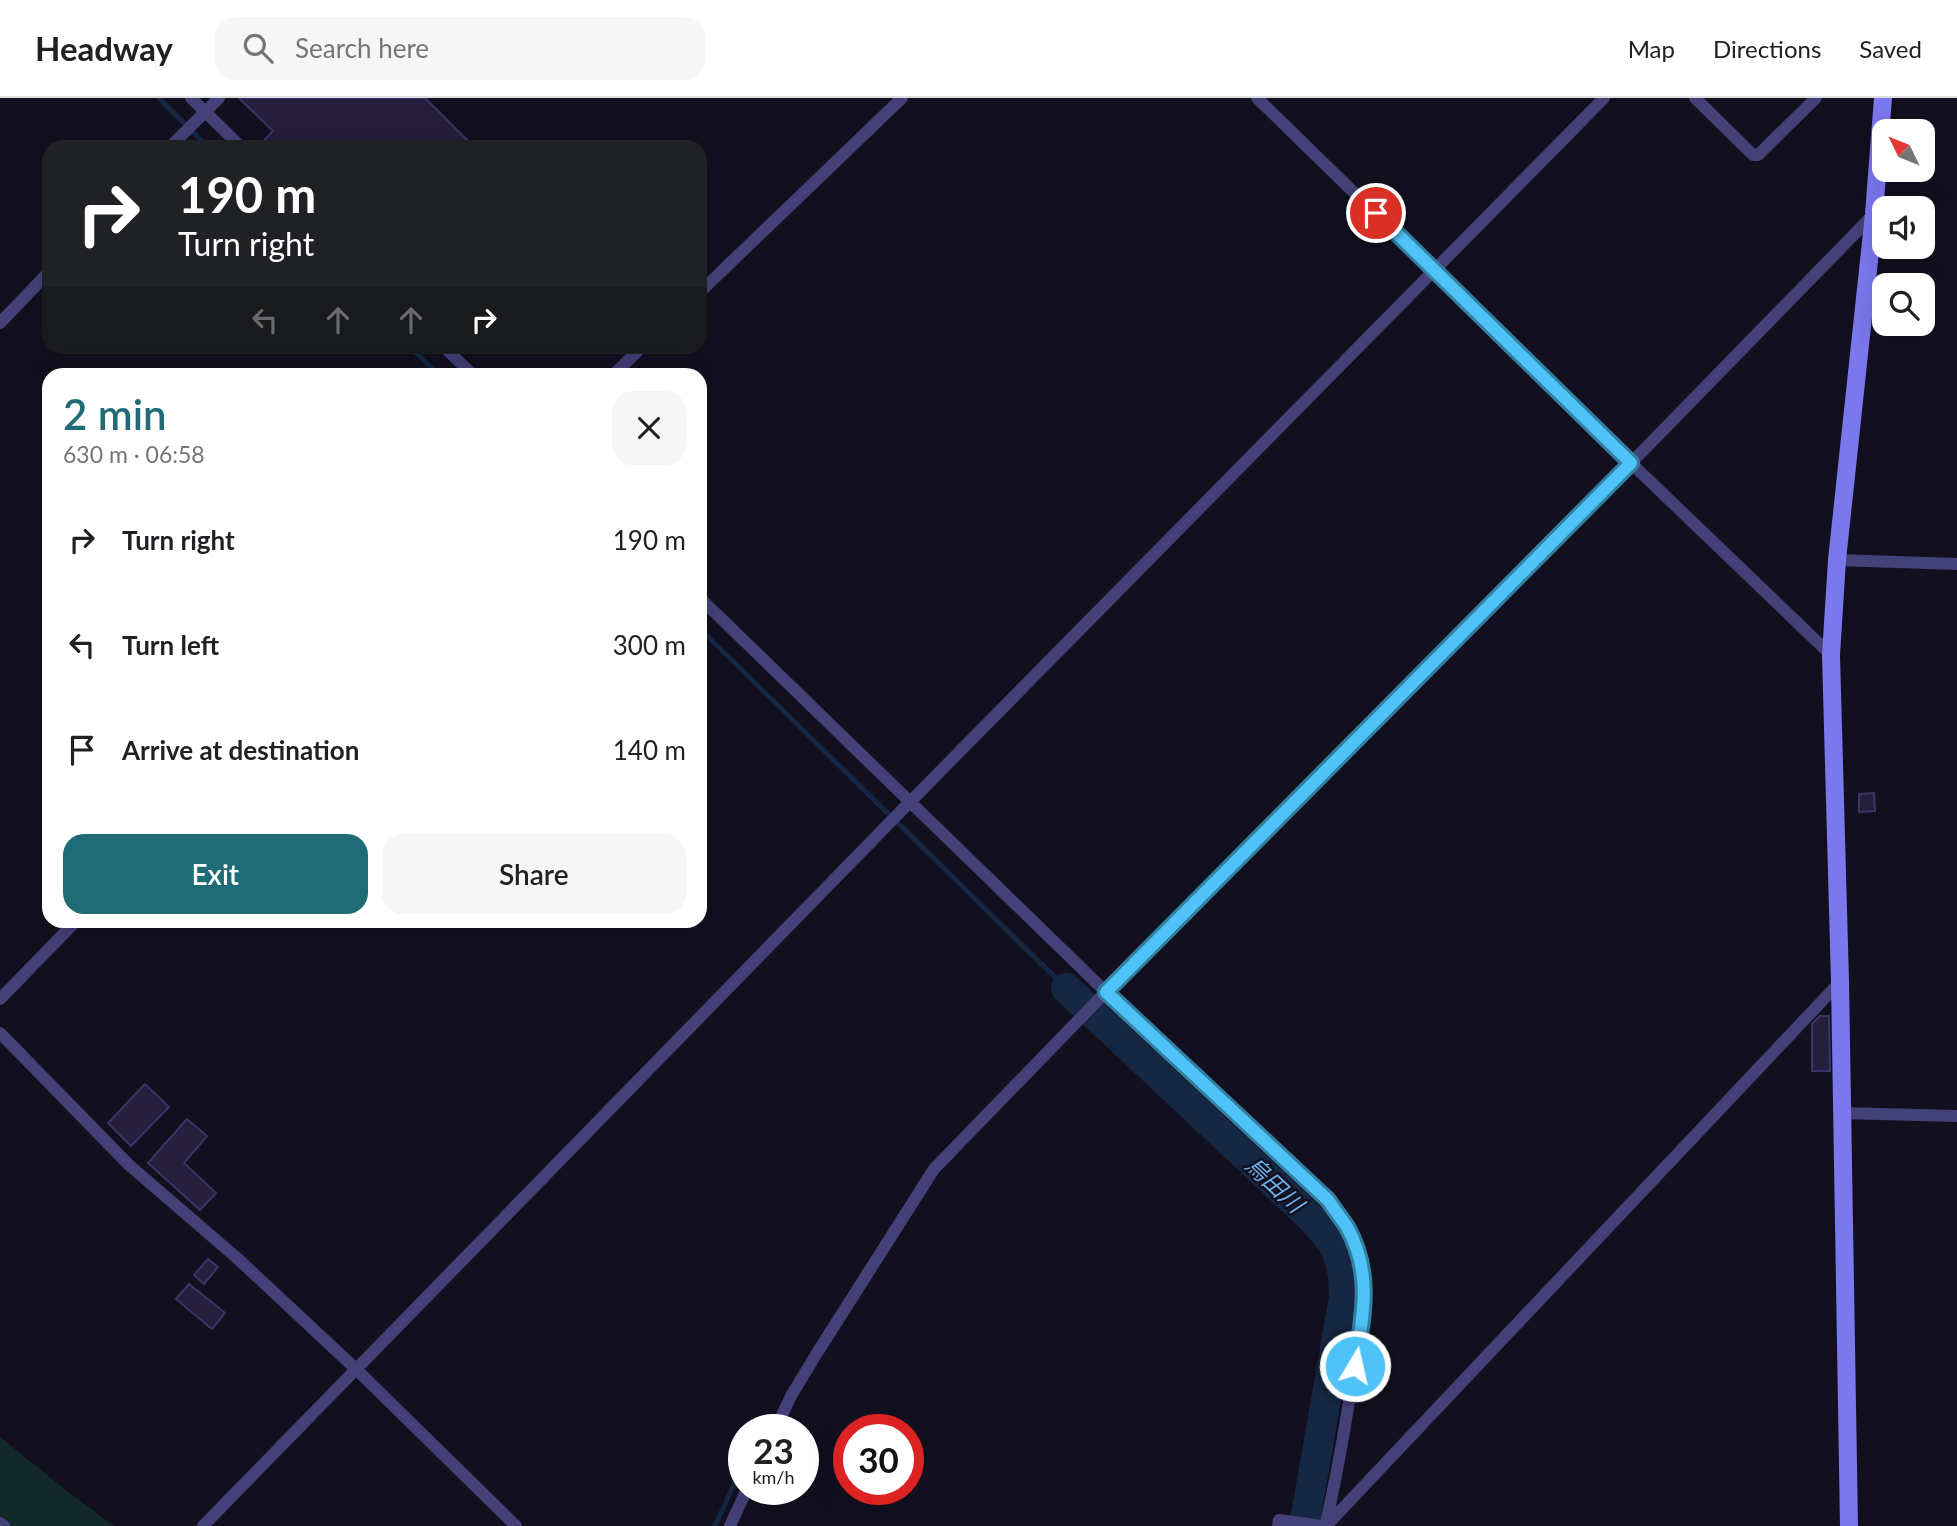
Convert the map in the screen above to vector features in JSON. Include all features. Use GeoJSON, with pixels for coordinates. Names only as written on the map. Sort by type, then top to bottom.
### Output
{"type":"FeatureCollection","features":[{"type":"Feature","properties":{"kind":"street"},"geometry":{"type":"LineString","coordinates":[[191,98],[234,140]]}},
{"type":"Feature","properties":{"kind":"street"},"geometry":{"type":"LineString","coordinates":[[177,140],[219,98]]}},
{"type":"Feature","properties":{"kind":"street"},"geometry":{"type":"LineString","coordinates":[[707,285],[902,98]]}},
{"type":"Feature","properties":{"kind":"street"},"geometry":{"type":"LineString","coordinates":[[1257,98],[1831,655]]}},
{"type":"Feature","properties":{"kind":"street"},"geometry":{"type":"LineString","coordinates":[[204,1526],[907,805],[1604,98]]}},
{"type":"Feature","properties":{"kind":"street"},"geometry":{"type":"LineString","coordinates":[[1695,98],[1753,155],[1758,155],[1816,98]]}},
{"type":"Feature","properties":{"kind":"street"},"geometry":{"type":"LineString","coordinates":[[1875,196],[1883,98]]}},
{"type":"Feature","properties":{"kind":"street"},"geometry":{"type":"LineString","coordinates":[[783,1414],[817,1353],[934,1170],[1103,995],[1872,216]]}},
{"type":"Feature","properties":{"kind":"street"},"geometry":{"type":"LineString","coordinates":[[1849,1526],[1840,982],[1831,655],[1837,560],[1872,233]]}},
{"type":"Feature","properties":{"kind":"street"},"geometry":{"type":"LineString","coordinates":[[0,323],[42,279]]}},
{"type":"Feature","properties":{"kind":"street"},"geometry":{"type":"LineString","coordinates":[[451,354],[466,368]]}},
{"type":"Feature","properties":{"kind":"street"},"geometry":{"type":"LineString","coordinates":[[620,368],[635,354]]}},
{"type":"Feature","properties":{"kind":"street"},"geometry":{"type":"LineString","coordinates":[[1837,560],[1957,564]]}},
{"type":"Feature","properties":{"kind":"street"},"geometry":{"type":"LineString","coordinates":[[707,605],[907,805],[1103,995],[1328,1200],[1347,1227],[1360,1257],[1365,1288],[1363,1318],[1336,1486],[1322,1526]]}},
{"type":"Feature","properties":{"kind":"street"},"geometry":{"type":"LineString","coordinates":[[0,999],[69,928]]}},
{"type":"Feature","properties":{"kind":"street"},"geometry":{"type":"LineString","coordinates":[[1322,1526],[1840,982]]}},
{"type":"Feature","properties":{"kind":"street"},"geometry":{"type":"LineString","coordinates":[[0,1034],[129,1166],[237,1258],[357,1370],[516,1526]]}},
{"type":"Feature","properties":{"kind":"street"},"geometry":{"type":"LineString","coordinates":[[1841,1113],[1957,1116]]}},
{"type":"Feature","properties":{"kind":"street"},"geometry":{"type":"LineString","coordinates":[[730,1526],[740,1505]]}},
{"type":"Feature","properties":{"kind":"street"},"geometry":{"type":"LineString","coordinates":[[1282,1523],[1322,1526]]}},
{"type":"Feature","properties":{"kind":"green space"},"geometry":{"type":"Polygon","coordinates":[[[0,1437],[67,1491],[114,1526],[0,1526],[0,1437]]]}},
{"type":"Feature","properties":{"kind":"building"},"geometry":{"type":"Polygon","coordinates":[[[239,98],[425,98],[467,140],[265,140],[273,131],[239,98]]]}},
{"type":"Feature","properties":{"kind":"building"},"geometry":{"type":"Polygon","coordinates":[[[1874,793],[1875,811],[1859,812],[1859,794],[1874,793]]]}},
{"type":"Feature","properties":{"kind":"building"},"geometry":{"type":"Polygon","coordinates":[[[1820,1016],[1829,1016],[1830,1071],[1812,1071],[1812,1024],[1820,1016]]]}},
{"type":"Feature","properties":{"kind":"building"},"geometry":{"type":"Polygon","coordinates":[[[145,1084],[169,1107],[131,1146],[108,1123],[145,1084]]]}},
{"type":"Feature","properties":{"kind":"building"},"geometry":{"type":"Polygon","coordinates":[[[187,1119],[207,1136],[184,1163],[216,1193],[200,1210],[148,1163],[187,1119]]]}},
{"type":"Feature","properties":{"kind":"building"},"geometry":{"type":"Polygon","coordinates":[[[208,1259],[218,1267],[204,1284],[194,1275],[208,1259]]]}},
{"type":"Feature","properties":{"kind":"building"},"geometry":{"type":"Polygon","coordinates":[[[189,1284],[225,1313],[212,1329],[176,1299],[189,1284]]]}},
{"type":"Feature","properties":{"kind":"waterway"},"geometry":{"type":"LineString","coordinates":[[159,98],[201,140]]}},
{"type":"Feature","properties":{"kind":"waterway"},"geometry":{"type":"LineString","coordinates":[[417,354],[432,368]]}},
{"type":"Feature","properties":{"kind":"waterway"},"geometry":{"type":"LineString","coordinates":[[707,636],[1066,988]]}},
{"type":"Feature","properties":{"kind":"waterway","name":"烏田川"},"geometry":{"type":"LineString","coordinates":[[1066,988],[1308,1215],[1332,1243],[1340,1261],[1344,1297],[1304,1526]]}},
{"type":"Feature","properties":{"kind":"waterway"},"geometry":{"type":"LineString","coordinates":[[715,1526],[728,1498]]}},
{"type":"Feature","properties":{"kind":"route"},"geometry":{"type":"LineString","coordinates":[[1355,1366],[1365,1288],[1360,1257],[1347,1227],[1328,1200],[1106,992],[1631,463],[1376,213]]}}]}
